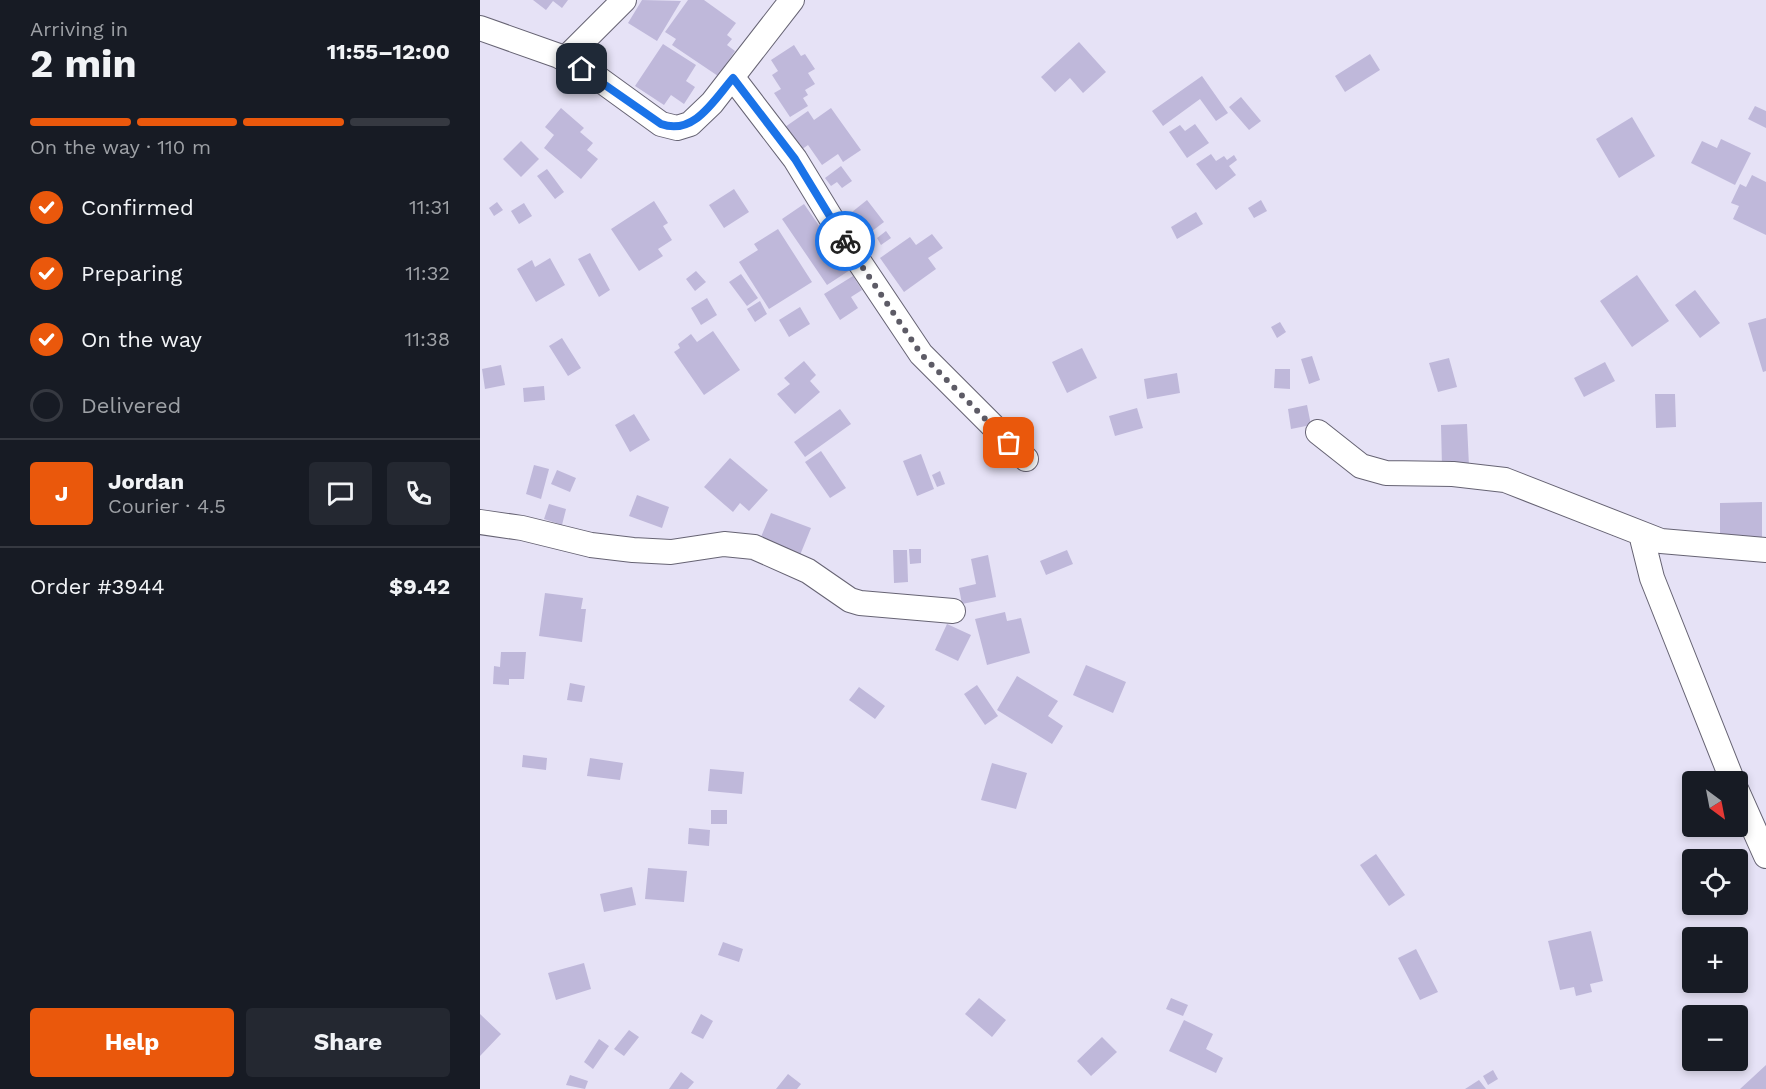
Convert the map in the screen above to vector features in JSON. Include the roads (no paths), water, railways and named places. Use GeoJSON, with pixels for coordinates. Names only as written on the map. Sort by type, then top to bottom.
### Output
{"type":"FeatureCollection","features":[{"type":"Feature","properties":{"kind":"street"},"geometry":{"type":"LineString","coordinates":[[565,59],[624,0]]}},
{"type":"Feature","properties":{"kind":"street"},"geometry":{"type":"LineString","coordinates":[[480,28],[565,59],[669,127],[690,124],[733,78],[792,0]]}},
{"type":"Feature","properties":{"kind":"street"},"geometry":{"type":"LineString","coordinates":[[733,78],[795,159],[842,236],[921,354],[1026,459]]}},
{"type":"Feature","properties":{"kind":"street"},"geometry":{"type":"LineString","coordinates":[[1318,432],[1367,468],[1386,474],[1453,474],[1505,480],[1661,542],[1766,550]]}},
{"type":"Feature","properties":{"kind":"street"},"geometry":{"type":"LineString","coordinates":[[480,522],[522,528],[591,545],[633,550],[670,552],[724,544],[754,547],[808,571],[860,603],[953,611]]}},
{"type":"Feature","properties":{"kind":"street"},"geometry":{"type":"LineString","coordinates":[[1641,534],[1652,578],[1729,771]]}},
{"type":"Feature","properties":{"kind":"street"},"geometry":{"type":"LineString","coordinates":[[1748,816],[1766,856]]}}]}
